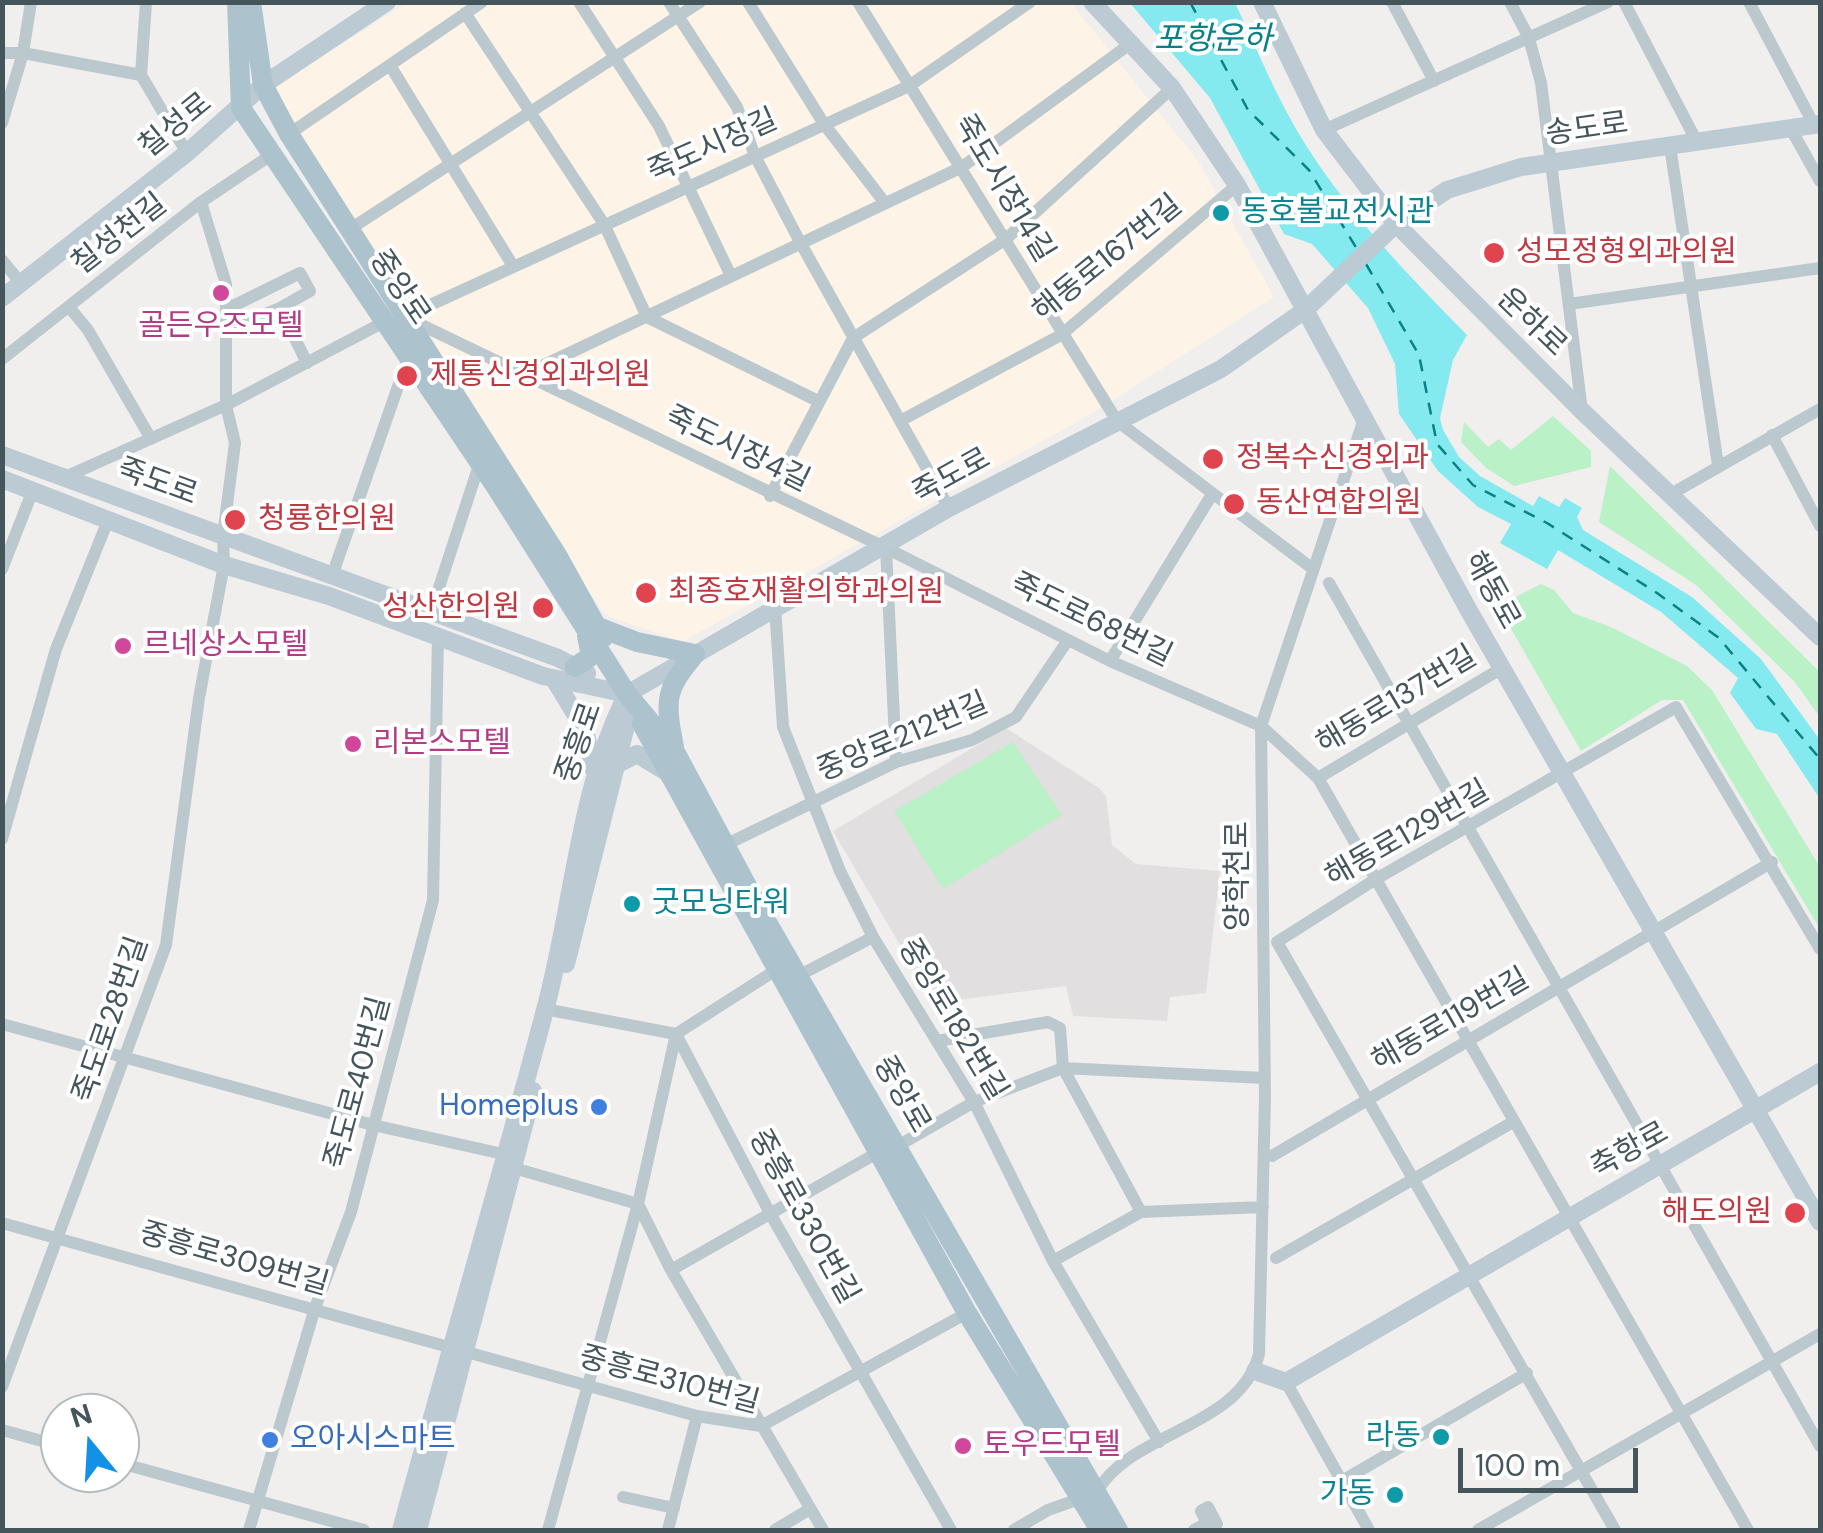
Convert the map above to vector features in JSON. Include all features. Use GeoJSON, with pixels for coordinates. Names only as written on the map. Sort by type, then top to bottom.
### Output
{"type":"FeatureCollection","features":[{"type":"Feature","properties":{"kind":"main road"},"geometry":{"type":"LineString","coordinates":[[237,2],[241,108]]}},
{"type":"Feature","properties":{"kind":"main road","name":"중앙로"},"geometry":{"type":"LineString","coordinates":[[251,2],[263,86],[347,230],[395,319],[409,355],[592,630],[664,771],[776,970],[887,1150],[1089,1497],[1100,1530]]}},
{"type":"Feature","properties":{"kind":"main road","name":"칠성로"},"geometry":{"type":"LineString","coordinates":[[2,298],[187,154],[263,86],[387,2]]}},
{"type":"Feature","properties":{"kind":"main road","name":"해동로"},"geometry":{"type":"LineString","coordinates":[[1092,2],[1172,88],[1237,185],[1502,668],[1657,932],[1820,1222]]}},
{"type":"Feature","properties":{"kind":"main road","name":"운하로"},"geometry":{"type":"LineString","coordinates":[[1262,2],[1324,130],[1396,224],[1582,411],[1820,637]]}},
{"type":"Feature","properties":{"kind":"main road","name":"중앙로"},"geometry":{"type":"LineString","coordinates":[[241,108],[395,319],[557,555],[592,630]]}},
{"type":"Feature","properties":{"kind":"main road","name":"송도로"},"geometry":{"type":"LineString","coordinates":[[1304,310],[1396,224],[1430,199],[1464,182],[1549,164],[1817,125]]}},
{"type":"Feature","properties":{"kind":"main road","name":"죽도로"},"geometry":{"type":"LineString","coordinates":[[2,480],[224,565],[438,634],[554,679],[628,694],[886,548],[949,508],[1220,370],[1304,310]]}},
{"type":"Feature","properties":{"kind":"main road","name":"죽도로"},"geometry":{"type":"LineString","coordinates":[[2,456],[430,612],[574,667],[628,694]]}},
{"type":"Feature","properties":{"kind":"main road"},"geometry":{"type":"LineString","coordinates":[[574,667],[590,656],[592,630],[695,654],[674,678],[665,701],[674,750]]}},
{"type":"Feature","properties":{"kind":"main road"},"geometry":{"type":"LineString","coordinates":[[554,679],[585,730],[593,754],[594,781]]}},
{"type":"Feature","properties":{"kind":"main road","name":"중앙로"},"geometry":{"type":"LineString","coordinates":[[628,694],[674,750],[798,976],[967,1313],[1089,1497],[1118,1530]]}},
{"type":"Feature","properties":{"kind":"main road","name":"중흥로"},"geometry":{"type":"LineString","coordinates":[[508,1161],[554,1011],[627,722],[628,694]]}},
{"type":"Feature","properties":{"kind":"main road","name":"중흥로"},"geometry":{"type":"LineString","coordinates":[[401,1530],[457,1351],[508,1161],[606,736],[628,694]]}},
{"type":"Feature","properties":{"kind":"main road"},"geometry":{"type":"LineString","coordinates":[[616,765],[637,754],[664,771]]}},
{"type":"Feature","properties":{"kind":"main road","name":"축항로"},"geometry":{"type":"LineString","coordinates":[[1286,1382],[1820,1072]]}},
{"type":"Feature","properties":{"kind":"main road","name":"중흥로"},"geometry":{"type":"LineString","coordinates":[[418,1530],[457,1351]]}},
{"type":"Feature","properties":{"kind":"main road"},"geometry":{"type":"LineString","coordinates":[[1257,1362],[1286,1382]]}},
{"type":"Feature","properties":{"kind":"street"},"geometry":{"type":"LineString","coordinates":[[2,123],[23,53],[31,2]]}},
{"type":"Feature","properties":{"kind":"street"},"geometry":{"type":"LineString","coordinates":[[146,2],[141,75],[187,154]]}},
{"type":"Feature","properties":{"kind":"street"},"geometry":{"type":"LineString","coordinates":[[289,134],[391,68],[482,2]]}},
{"type":"Feature","properties":{"kind":"street"},"geometry":{"type":"LineString","coordinates":[[670,2],[737,107],[755,156],[800,242],[949,508]]}},
{"type":"Feature","properties":{"kind":"street"},"geometry":{"type":"LineString","coordinates":[[347,230],[700,2]]}},
{"type":"Feature","properties":{"kind":"street"},"geometry":{"type":"LineString","coordinates":[[748,2],[824,124],[885,203]]}},
{"type":"Feature","properties":{"kind":"street","name":"죽도시장14길"},"geometry":{"type":"LineString","coordinates":[[858,2],[1116,421],[1313,569]]}},
{"type":"Feature","properties":{"kind":"street","name":"죽도시장길"},"geometry":{"type":"LineString","coordinates":[[63,478],[226,405],[395,319],[909,86],[1030,2]]}},
{"type":"Feature","properties":{"kind":"street"},"geometry":{"type":"LineString","coordinates":[[1392,2],[1434,80]]}},
{"type":"Feature","properties":{"kind":"street"},"geometry":{"type":"LineString","coordinates":[[1510,2],[1529,38],[1541,83],[1582,411]]}},
{"type":"Feature","properties":{"kind":"street"},"geometry":{"type":"LineString","coordinates":[[1324,130],[1608,2]]}},
{"type":"Feature","properties":{"kind":"street"},"geometry":{"type":"LineString","coordinates":[[1624,2],[1697,142]]}},
{"type":"Feature","properties":{"kind":"street"},"geometry":{"type":"LineString","coordinates":[[1749,2],[1817,125]]}},
{"type":"Feature","properties":{"kind":"street"},"geometry":{"type":"LineString","coordinates":[[583,4],[660,126],[731,276]]}},
{"type":"Feature","properties":{"kind":"street"},"geometry":{"type":"LineString","coordinates":[[465,13],[604,224],[647,318],[818,401]]}},
{"type":"Feature","properties":{"kind":"street"},"geometry":{"type":"LineString","coordinates":[[524,374],[962,168],[1130,44]]}},
{"type":"Feature","properties":{"kind":"street"},"geometry":{"type":"LineString","coordinates":[[2,53],[23,53],[141,75]]}},
{"type":"Feature","properties":{"kind":"street"},"geometry":{"type":"LineString","coordinates":[[391,68],[513,266]]}},
{"type":"Feature","properties":{"kind":"street"},"geometry":{"type":"LineString","coordinates":[[770,496],[853,338],[1006,239],[1172,88]]}},
{"type":"Feature","properties":{"kind":"street"},"geometry":{"type":"LineString","coordinates":[[1791,129],[1820,181]]}},
{"type":"Feature","properties":{"kind":"street"},"geometry":{"type":"LineString","coordinates":[[1670,146],[1718,465]]}},
{"type":"Feature","properties":{"kind":"street","name":"칠성천길"},"geometry":{"type":"LineString","coordinates":[[2,359],[201,202],[272,155]]}},
{"type":"Feature","properties":{"kind":"street","name":"해동로167번길"},"geometry":{"type":"LineString","coordinates":[[900,421],[1061,335],[1237,185]]}},
{"type":"Feature","properties":{"kind":"street","name":"죽도로28번길"},"geometry":{"type":"LineString","coordinates":[[2,1387],[55,1235],[127,1058],[166,945],[198,698],[224,565],[223,536],[234,443],[226,405],[226,284],[201,202]]}},
{"type":"Feature","properties":{"kind":"street"},"geometry":{"type":"LineString","coordinates":[[2,260],[20,282]]}},
{"type":"Feature","properties":{"kind":"street"},"geometry":{"type":"LineString","coordinates":[[1569,304],[1820,268]]}},
{"type":"Feature","properties":{"kind":"street"},"geometry":{"type":"LineString","coordinates":[[226,308],[300,273],[310,291],[227,330]]}},
{"type":"Feature","properties":{"kind":"street"},"geometry":{"type":"LineString","coordinates":[[69,306],[98,346],[150,439]]}},
{"type":"Feature","properties":{"kind":"street"},"geometry":{"type":"LineString","coordinates":[[280,308],[308,363]]}},
{"type":"Feature","properties":{"kind":"street","name":"죽도시장4길"},"geometry":{"type":"LineString","coordinates":[[395,319],[524,374],[770,496],[886,548]]}},
{"type":"Feature","properties":{"kind":"street"},"geometry":{"type":"LineString","coordinates":[[332,576],[409,355]]}},
{"type":"Feature","properties":{"kind":"street"},"geometry":{"type":"LineString","coordinates":[[1672,494],[1772,435],[1819,414]]}},
{"type":"Feature","properties":{"kind":"street","name":"양학천로"},"geometry":{"type":"LineString","coordinates":[[1257,1362],[1264,1078],[1261,726],[1366,415]]}},
{"type":"Feature","properties":{"kind":"street"},"geometry":{"type":"LineString","coordinates":[[1772,435],[1820,526]]}},
{"type":"Feature","properties":{"kind":"street"},"geometry":{"type":"LineString","coordinates":[[430,612],[480,462]]}},
{"type":"Feature","properties":{"kind":"street"},"geometry":{"type":"LineString","coordinates":[[2,569],[33,490]]}},
{"type":"Feature","properties":{"kind":"street"},"geometry":{"type":"LineString","coordinates":[[1110,661],[1211,496]]}},
{"type":"Feature","properties":{"kind":"street"},"geometry":{"type":"LineString","coordinates":[[2,839],[56,650],[109,518]]}},
{"type":"Feature","properties":{"kind":"street"},"geometry":{"type":"LineString","coordinates":[[886,548],[896,762]]}},
{"type":"Feature","properties":{"kind":"street","name":"죽도로68번길"},"geometry":{"type":"LineString","coordinates":[[886,548],[1110,661],[1261,726],[1301,758],[1318,778],[1748,1530]]}},
{"type":"Feature","properties":{"kind":"street"},"geometry":{"type":"LineString","coordinates":[[1329,584],[1820,1446]]}},
{"type":"Feature","properties":{"kind":"street","name":"중앙로182번길"},"geometry":{"type":"LineString","coordinates":[[776,607],[783,727],[810,804],[874,937],[974,1102],[1054,1261],[1159,1442]]}},
{"type":"Feature","properties":{"kind":"street","name":"죽도로40번길"},"geometry":{"type":"LineString","coordinates":[[249,1530],[315,1308],[351,1212],[433,900],[438,634]]}},
{"type":"Feature","properties":{"kind":"street","name":"중앙로212번길"},"geometry":{"type":"LineString","coordinates":[[725,845],[896,762],[972,740],[1016,717],[1068,640]]}},
{"type":"Feature","properties":{"kind":"street","name":"해동로137번길"},"geometry":{"type":"LineString","coordinates":[[1318,778],[1502,668]]}},
{"type":"Feature","properties":{"kind":"street","name":"해동로129번길"},"geometry":{"type":"LineString","coordinates":[[1277,942],[1376,880],[1676,707],[1772,862]]}},
{"type":"Feature","properties":{"kind":"street"},"geometry":{"type":"LineString","coordinates":[[1772,862],[1820,949]]}},
{"type":"Feature","properties":{"kind":"street","name":"해동로119번길"},"geometry":{"type":"LineString","coordinates":[[1272,1156],[1772,862]]}},
{"type":"Feature","properties":{"kind":"street"},"geometry":{"type":"LineString","coordinates":[[798,976],[874,937]]}},
{"type":"Feature","properties":{"kind":"street","name":"양학천로"},"geometry":{"type":"LineString","coordinates":[[1277,942],[1364,1100]]}},
{"type":"Feature","properties":{"kind":"street"},"geometry":{"type":"LineString","coordinates":[[554,1011],[676,1034],[776,970]]}},
{"type":"Feature","properties":{"kind":"street"},"geometry":{"type":"LineString","coordinates":[[937,1042],[1048,1022],[1060,1028],[1063,1068],[1141,1212]]}},
{"type":"Feature","properties":{"kind":"street"},"geometry":{"type":"LineString","coordinates":[[2,1024],[508,1161],[638,1204],[761,1426],[967,1313]]}},
{"type":"Feature","properties":{"kind":"street"},"geometry":{"type":"LineString","coordinates":[[548,1530],[638,1204],[676,1034]]}},
{"type":"Feature","properties":{"kind":"street","name":"중흥로330번길"},"geometry":{"type":"LineString","coordinates":[[676,1034],[771,1215],[951,1530]]}},
{"type":"Feature","properties":{"kind":"street"},"geometry":{"type":"LineString","coordinates":[[887,1150],[974,1102],[1063,1068],[1264,1078]]}},
{"type":"Feature","properties":{"kind":"street"},"geometry":{"type":"LineString","coordinates":[[1364,1100],[1527,1373],[1615,1530]]}},
{"type":"Feature","properties":{"kind":"street"},"geometry":{"type":"LineString","coordinates":[[1276,1258],[1412,1176],[1512,1122]]}},
{"type":"Feature","properties":{"kind":"street","name":"중앙로"},"geometry":{"type":"LineString","coordinates":[[672,1270],[887,1150]]}},
{"type":"Feature","properties":{"kind":"street"},"geometry":{"type":"LineString","coordinates":[[1054,1261],[1141,1212],[1263,1207]]}},
{"type":"Feature","properties":{"kind":"street","name":"중흥로309번길"},"geometry":{"type":"LineString","coordinates":[[2,1223],[457,1351]]}},
{"type":"Feature","properties":{"kind":"street"},"geometry":{"type":"LineString","coordinates":[[1478,1530],[1820,1334]]}},
{"type":"Feature","properties":{"kind":"street","name":"중흥로310번길"},"geometry":{"type":"LineString","coordinates":[[457,1351],[697,1416],[761,1426],[824,1530]]}},
{"type":"Feature","properties":{"kind":"street"},"geometry":{"type":"LineString","coordinates":[[1014,1530],[1048,1510],[1089,1497],[1108,1470],[1217,1408],[1257,1362]]}},
{"type":"Feature","properties":{"kind":"street"},"geometry":{"type":"LineString","coordinates":[[1342,1481],[1527,1373]]}},
{"type":"Feature","properties":{"kind":"street"},"geometry":{"type":"LineString","coordinates":[[1286,1382],[1369,1530]]}},
{"type":"Feature","properties":{"kind":"street"},"geometry":{"type":"LineString","coordinates":[[668,1530],[697,1416]]}},
{"type":"Feature","properties":{"kind":"street"},"geometry":{"type":"LineString","coordinates":[[2,1430],[40,1440]]}},
{"type":"Feature","properties":{"kind":"street"},"geometry":{"type":"LineString","coordinates":[[140,1469],[364,1530]]}},
{"type":"Feature","properties":{"kind":"street"},"geometry":{"type":"LineString","coordinates":[[622,1497],[674,1508]]}},
{"type":"Feature","properties":{"kind":"street"},"geometry":{"type":"LineString","coordinates":[[1194,1530],[1207,1523],[1201,1511],[1208,1507],[1217,1524],[1207,1530]]}},
{"type":"Feature","properties":{"kind":"street"},"geometry":{"type":"LineString","coordinates":[[775,1530],[810,1510]]}},
{"type":"Feature","properties":{"kind":"shaded area"},"geometry":{"type":"Polygon","coordinates":[[[407,3],[1071,3],[1198,161],[1274,297],[1093,413],[682,642],[605,615],[410,328],[271,89],[407,3]]]}},
{"type":"Feature","properties":{"kind":"shaded area"},"geometry":{"type":"Polygon","coordinates":[[[1006,728],[1099,788],[1106,796],[1112,845],[1136,864],[1220,871],[1206,993],[1170,997],[1167,1021],[1073,1016],[1066,986],[934,1003],[833,831],[1006,728]]]}},
{"type":"Feature","properties":{"kind":"green space"},"geometry":{"type":"Polygon","coordinates":[[[1553,416],[1591,451],[1591,467],[1514,486],[1486,468],[1461,442],[1464,422],[1488,447],[1499,439],[1511,450],[1553,416]]]}},
{"type":"Feature","properties":{"kind":"green space"},"geometry":{"type":"Polygon","coordinates":[[[1610,466],[1820,672],[1820,717],[1794,681],[1696,585],[1599,522],[1610,466]]]}},
{"type":"Feature","properties":{"kind":"green space"},"geometry":{"type":"Polygon","coordinates":[[[1541,584],[1554,590],[1573,613],[1611,627],[1687,666],[1712,690],[1820,867],[1820,929],[1683,700],[1662,700],[1581,751],[1498,606],[1541,584]]]}},
{"type":"Feature","properties":{"kind":"green space"},"geometry":{"type":"Polygon","coordinates":[[[1013,742],[1062,815],[943,889],[894,811],[1013,742]]]}},
{"type":"Feature","properties":{"kind":"water","name":"포항운하"},"geometry":{"type":"Polygon","coordinates":[[[1130,3],[1235,3],[1287,112],[1324,173],[1382,245],[1467,335],[1453,360],[1440,418],[1459,457],[1480,476],[1533,506],[1539,496],[1559,507],[1565,498],[1582,508],[1577,517],[1583,530],[1692,597],[1761,659],[1820,740],[1820,799],[1777,734],[1756,729],[1730,693],[1738,678],[1661,612],[1558,550],[1547,569],[1500,543],[1511,524],[1478,507],[1438,471],[1399,414],[1395,364],[1368,308],[1312,244],[1284,234],[1210,98],[1130,3]]]}},
{"type":"Feature","properties":{"kind":"ferry route"},"geometry":{"type":"LineString","coordinates":[[1190,2],[1248,110],[1309,170],[1357,249]]}},
{"type":"Feature","properties":{"kind":"ferry route"},"geometry":{"type":"LineString","coordinates":[[1366,264],[1419,355],[1437,444],[1473,485],[1547,523],[1719,638],[1820,759]]}},
{"type":"Feature","properties":{"kind":"place","name":"동호불교전시관"},"geometry":{"type":"Point","coordinates":[1221,213]}},
{"type":"Feature","properties":{"kind":"place","name":"성모정형외과의원"},"geometry":{"type":"Point","coordinates":[1494,253]}},
{"type":"Feature","properties":{"kind":"place","name":"골든우즈모텔"},"geometry":{"type":"Point","coordinates":[221,293]}},
{"type":"Feature","properties":{"kind":"place","name":"제통신경외과의원"},"geometry":{"type":"Point","coordinates":[407,376]}},
{"type":"Feature","properties":{"kind":"place","name":"정복수신경외과"},"geometry":{"type":"Point","coordinates":[1213,459]}},
{"type":"Feature","properties":{"kind":"place","name":"동산연합의원"},"geometry":{"type":"Point","coordinates":[1234,504]}},
{"type":"Feature","properties":{"kind":"place","name":"청룡한의원"},"geometry":{"type":"Point","coordinates":[235,520]}},
{"type":"Feature","properties":{"kind":"place","name":"최종호재활의학과의원"},"geometry":{"type":"Point","coordinates":[646,593]}},
{"type":"Feature","properties":{"kind":"place","name":"성산한의원"},"geometry":{"type":"Point","coordinates":[543,608]}},
{"type":"Feature","properties":{"kind":"place","name":"르네상스모텔"},"geometry":{"type":"Point","coordinates":[123,646]}},
{"type":"Feature","properties":{"kind":"place","name":"리본스모텔"},"geometry":{"type":"Point","coordinates":[353,744]}},
{"type":"Feature","properties":{"kind":"place","name":"굿모닝타워"},"geometry":{"type":"Point","coordinates":[632,904]}},
{"type":"Feature","properties":{"kind":"place","name":"Homeplus"},"geometry":{"type":"Point","coordinates":[599,1107]}},
{"type":"Feature","properties":{"kind":"place","name":"해도의원"},"geometry":{"type":"Point","coordinates":[1795,1213]}},
{"type":"Feature","properties":{"kind":"place","name":"라동"},"geometry":{"type":"Point","coordinates":[1441,1437]}},
{"type":"Feature","properties":{"kind":"place","name":"오아시스마트"},"geometry":{"type":"Point","coordinates":[270,1440]}},
{"type":"Feature","properties":{"kind":"place","name":"토우드모텔"},"geometry":{"type":"Point","coordinates":[963,1446]}},
{"type":"Feature","properties":{"kind":"place","name":"가동"},"geometry":{"type":"Point","coordinates":[1395,1495]}}]}
